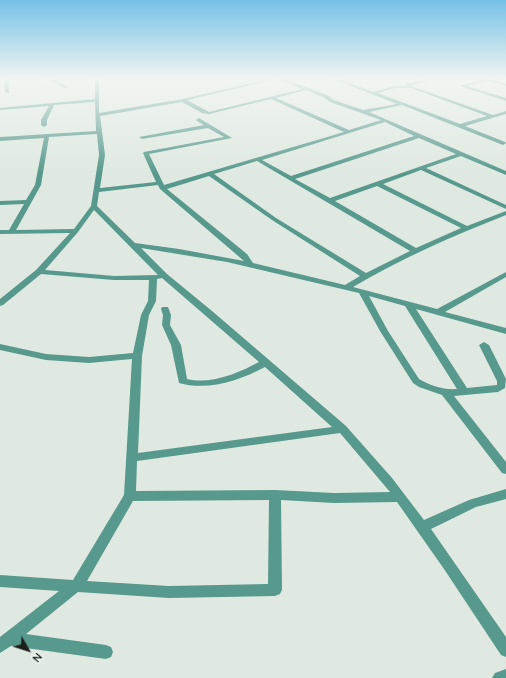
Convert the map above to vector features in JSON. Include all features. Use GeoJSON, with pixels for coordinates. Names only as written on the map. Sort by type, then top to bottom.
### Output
{"type":"FeatureCollection","features":[{"type":"Feature","properties":{"kind":"street"},"geometry":{"type":"LineString","coordinates":[[44,125],[44,120],[48,111]]}},
{"type":"Feature","properties":{"kind":"street"},"geometry":{"type":"LineString","coordinates":[[0,303],[39,272],[76,231],[94,206],[102,155],[97,111]]}},
{"type":"Feature","properties":{"kind":"street"},"geometry":{"type":"LineString","coordinates":[[97,115],[122,111]]}},
{"type":"Feature","properties":{"kind":"street"},"geometry":{"type":"LineString","coordinates":[[202,111],[209,113],[219,111]]}},
{"type":"Feature","properties":{"kind":"street"},"geometry":{"type":"LineString","coordinates":[[301,111],[349,132]]}},
{"type":"Feature","properties":{"kind":"street"},"geometry":{"type":"LineString","coordinates":[[358,111],[380,118],[506,173]]}},
{"type":"Feature","properties":{"kind":"street"},"geometry":{"type":"LineString","coordinates":[[362,112],[369,111]]}},
{"type":"Feature","properties":{"kind":"street"},"geometry":{"type":"LineString","coordinates":[[420,111],[505,143]]}},
{"type":"Feature","properties":{"kind":"street"},"geometry":{"type":"LineString","coordinates":[[477,111],[492,116]]}},
{"type":"Feature","properties":{"kind":"street"},"geometry":{"type":"LineString","coordinates":[[460,126],[506,112]]}},
{"type":"Feature","properties":{"kind":"street"},"geometry":{"type":"LineString","coordinates":[[199,120],[228,138],[146,153],[161,185],[244,256],[250,263]]}},
{"type":"Feature","properties":{"kind":"street"},"geometry":{"type":"LineString","coordinates":[[97,190],[161,185],[210,174],[384,121]]}},
{"type":"Feature","properties":{"kind":"street"},"geometry":{"type":"LineString","coordinates":[[142,137],[209,126]]}},
{"type":"Feature","properties":{"kind":"street"},"geometry":{"type":"LineString","coordinates":[[0,139],[100,132]]}},
{"type":"Feature","properties":{"kind":"street"},"geometry":{"type":"LineString","coordinates":[[10,232],[38,185],[47,135]]}},
{"type":"Feature","properties":{"kind":"street"},"geometry":{"type":"LineString","coordinates":[[291,178],[420,136]]}},
{"type":"Feature","properties":{"kind":"street"},"geometry":{"type":"LineString","coordinates":[[329,201],[461,154]]}},
{"type":"Feature","properties":{"kind":"street"},"geometry":{"type":"LineString","coordinates":[[257,159],[416,251]]}},
{"type":"Feature","properties":{"kind":"street"},"geometry":{"type":"LineString","coordinates":[[421,168],[506,207]]}},
{"type":"Feature","properties":{"kind":"street"},"geometry":{"type":"LineString","coordinates":[[210,174],[271,217],[365,276]]}},
{"type":"Feature","properties":{"kind":"street"},"geometry":{"type":"LineString","coordinates":[[378,184],[466,228]]}},
{"type":"Feature","properties":{"kind":"street"},"geometry":{"type":"LineString","coordinates":[[0,203],[29,202]]}},
{"type":"Feature","properties":{"kind":"street"},"geometry":{"type":"LineString","coordinates":[[94,206],[164,276],[266,362],[342,429],[366,455],[422,527],[506,650]]}},
{"type":"Feature","properties":{"kind":"street"},"geometry":{"type":"LineString","coordinates":[[346,288],[365,276],[416,251],[466,228],[506,213]]}},
{"type":"Feature","properties":{"kind":"street"},"geometry":{"type":"LineString","coordinates":[[0,232],[76,231]]}},
{"type":"Feature","properties":{"kind":"street"},"geometry":{"type":"LineString","coordinates":[[132,245],[182,250],[250,263],[506,331]]}},
{"type":"Feature","properties":{"kind":"street"},"geometry":{"type":"LineString","coordinates":[[39,272],[114,278],[153,278],[164,276]]}},
{"type":"Feature","properties":{"kind":"street"},"geometry":{"type":"LineString","coordinates":[[438,312],[506,274]]}},
{"type":"Feature","properties":{"kind":"street"},"geometry":{"type":"LineString","coordinates":[[4,643],[77,585],[130,496],[137,356],[145,315],[152,301],[153,278]]}},
{"type":"Feature","properties":{"kind":"street"},"geometry":{"type":"LineString","coordinates":[[363,293],[384,331],[416,381],[422,385],[446,393],[498,389],[502,386],[502,381],[484,345]]}},
{"type":"Feature","properties":{"kind":"street"},"geometry":{"type":"LineString","coordinates":[[409,305],[464,392]]}},
{"type":"Feature","properties":{"kind":"street"},"geometry":{"type":"LineString","coordinates":[[165,309],[167,315],[166,325],[176,345],[182,381],[194,384],[230,378],[256,368],[266,362]]}},
{"type":"Feature","properties":{"kind":"street"},"geometry":{"type":"LineString","coordinates":[[0,347],[46,357],[89,360],[137,356]]}},
{"type":"Feature","properties":{"kind":"street"},"geometry":{"type":"LineString","coordinates":[[446,393],[506,470]]}},
{"type":"Feature","properties":{"kind":"street"},"geometry":{"type":"LineString","coordinates":[[131,458],[342,429]]}},
{"type":"Feature","properties":{"kind":"street"},"geometry":{"type":"LineString","coordinates":[[422,527],[473,503],[506,494]]}},
{"type":"Feature","properties":{"kind":"street"},"geometry":{"type":"LineString","coordinates":[[130,496],[275,495],[334,498],[399,497]]}},
{"type":"Feature","properties":{"kind":"street"},"geometry":{"type":"LineString","coordinates":[[0,581],[169,592],[275,590],[275,495]]}},
{"type":"Feature","properties":{"kind":"street"},"geometry":{"type":"LineString","coordinates":[[4,643],[106,652]]}},
{"type":"Feature","properties":{"kind":"street"},"geometry":{"type":"LineString","coordinates":[[500,678],[506,677]]}}]}
